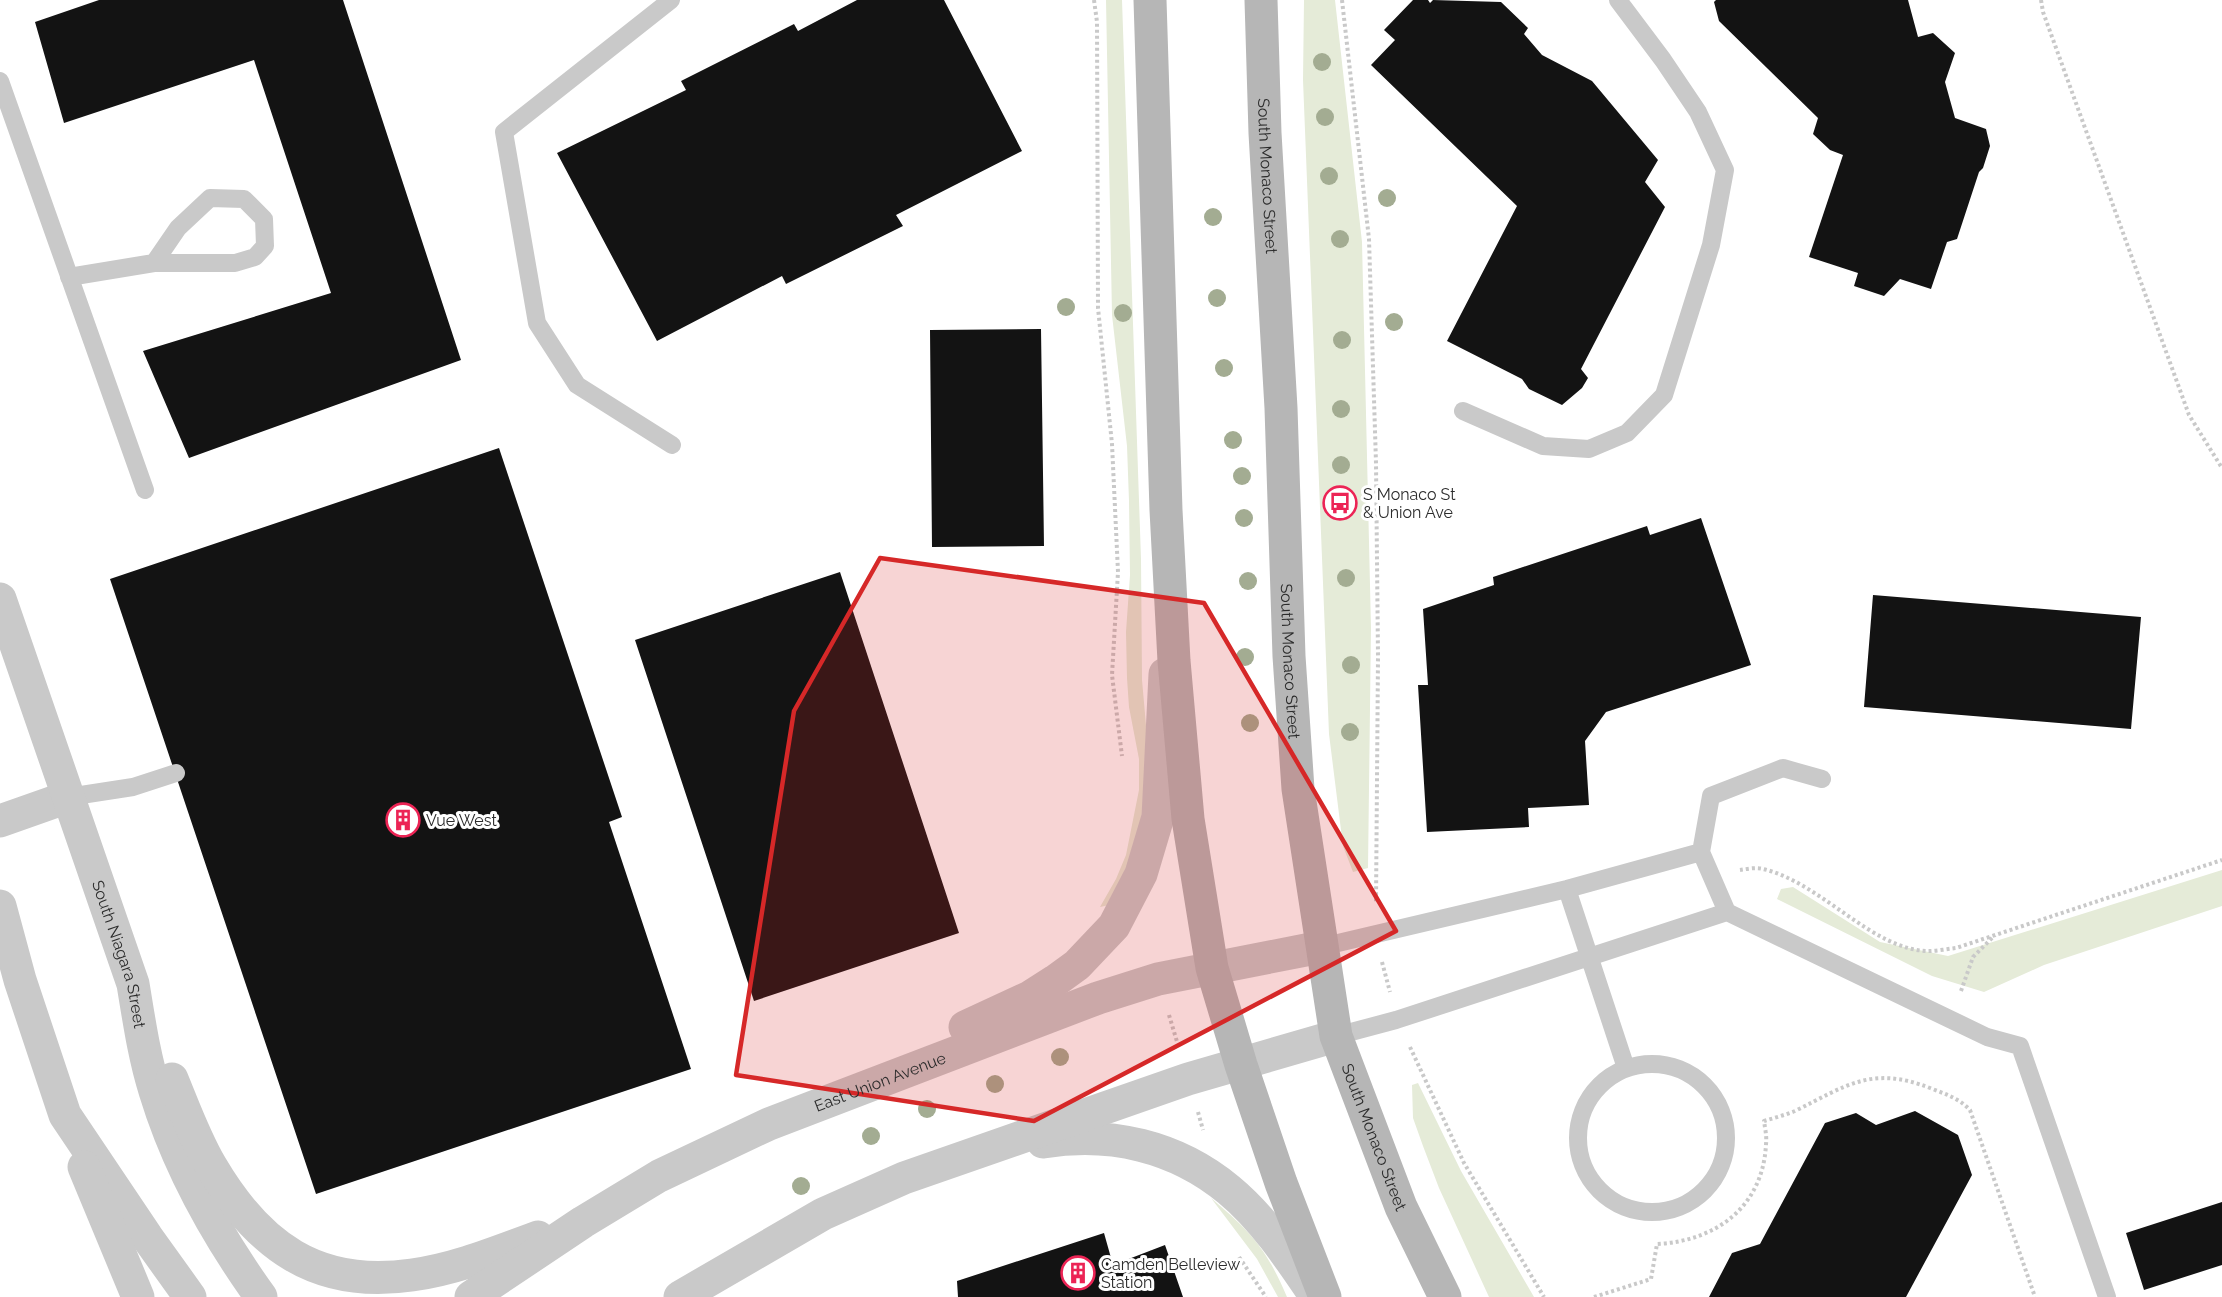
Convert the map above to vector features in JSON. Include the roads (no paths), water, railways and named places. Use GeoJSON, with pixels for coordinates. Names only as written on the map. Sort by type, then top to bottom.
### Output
{"type":"FeatureCollection","features":[{"type":"Feature","properties":{"kind":"main road"},"geometry":{"type":"LineString","coordinates":[[1150,0],[1166,498],[1172,613],[1188,819],[1212,968],[1241,1065],[1281,1183],[1325,1297]]}},
{"type":"Feature","properties":{"kind":"main road","name":"South Monaco Street"},"geometry":{"type":"LineString","coordinates":[[1261,0],[1265,132],[1281,408],[1288,656],[1298,789],[1336,1036],[1401,1207],[1445,1297]]}},
{"type":"Feature","properties":{"kind":"street","name":"South Niagara Street"},"geometry":{"type":"LineString","coordinates":[[0,599],[133,984],[143,1044],[154,1090],[177,1154],[206,1214],[261,1297]]}},
{"type":"Feature","properties":{"kind":"street"},"geometry":{"type":"LineString","coordinates":[[769,1124],[937,1040],[1030,997],[1077,965],[1114,926],[1141,874],[1158,817],[1164,693],[1172,613]]}},
{"type":"Feature","properties":{"kind":"street"},"geometry":{"type":"LineString","coordinates":[[0,821],[68,797]]}},
{"type":"Feature","properties":{"kind":"street"},"geometry":{"type":"LineString","coordinates":[[0,906],[20,980],[65,1115],[88,1180],[138,1297]]}},
{"type":"Feature","properties":{"kind":"street","name":"East Union Avenue"},"geometry":{"type":"LineString","coordinates":[[471,1297],[582,1222],[659,1176],[769,1124],[1098,998],[1158,979],[1321,947]]}},
{"type":"Feature","properties":{"kind":"street"},"geometry":{"type":"LineString","coordinates":[[133,984],[197,1140],[210,1165],[228,1192],[261,1230],[278,1246],[308,1264],[327,1272],[347,1276],[411,1276],[467,1263],[582,1222]]}},
{"type":"Feature","properties":{"kind":"street"},"geometry":{"type":"LineString","coordinates":[[680,1297],[823,1214],[904,1178],[1188,1079],[1336,1036]]}},
{"type":"Feature","properties":{"kind":"street"},"geometry":{"type":"LineString","coordinates":[[65,1115],[147,1238],[190,1297]]}},
{"type":"Feature","properties":{"kind":"street"},"geometry":{"type":"LineString","coordinates":[[965,1156],[1020,1145],[1076,1138],[1113,1139],[1166,1152],[1229,1190],[1277,1242],[1316,1297]]}},
{"type":"Feature","properties":{"kind":"lane"},"geometry":{"type":"LineString","coordinates":[[671,0],[504,132],[537,323],[577,385],[672,444]]}},
{"type":"Feature","properties":{"kind":"lane"},"geometry":{"type":"LineString","coordinates":[[1463,411],[1543,446],[1589,449],[1627,433],[1664,395],[1711,245],[1725,170],[1698,112],[1618,0]]}},
{"type":"Feature","properties":{"kind":"lane"},"geometry":{"type":"LineString","coordinates":[[0,81],[145,490]]}},
{"type":"Feature","properties":{"kind":"lane"},"geometry":{"type":"LineString","coordinates":[[69,277],[153,263],[235,264],[255,257],[265,246],[264,219],[244,199],[210,198],[178,228],[153,263]]}},
{"type":"Feature","properties":{"kind":"lane"},"geometry":{"type":"LineString","coordinates":[[1822,779],[1783,768],[1711,796],[1701,852],[1727,912],[1987,1037],[2020,1046],[2107,1297]]}},
{"type":"Feature","properties":{"kind":"lane"},"geometry":{"type":"LineString","coordinates":[[68,797],[133,787],[176,773]]}},
{"type":"Feature","properties":{"kind":"lane"},"geometry":{"type":"LineString","coordinates":[[1321,947],[1567,889],[1701,852]]}},
{"type":"Feature","properties":{"kind":"lane"},"geometry":{"type":"LineString","coordinates":[[1567,889],[1626,1068]]}},
{"type":"Feature","properties":{"kind":"lane"},"geometry":{"type":"LineString","coordinates":[[1336,1036],[1396,1020],[1727,912]]}},
{"type":"Feature","properties":{"kind":"lane"},"geometry":{"type":"LineString","coordinates":[[1648,1064],[1676,1068],[1689,1073],[1704,1084],[1718,1104],[1725,1124],[1726,1147],[1718,1172],[1702,1192],[1690,1202],[1676,1208],[1653,1212],[1634,1210],[1609,1198],[1590,1178],[1583,1165],[1578,1147],[1578,1127],[1583,1111],[1596,1089],[1614,1074],[1626,1068],[1648,1064]]}},
{"type":"Feature","properties":{"kind":"place","name":"S Monaco St & Union Ave"},"geometry":{"type":"Point","coordinates":[1340,503]}},
{"type":"Feature","properties":{"kind":"place","name":"Vue West"},"geometry":{"type":"Point","coordinates":[403,820]}},
{"type":"Feature","properties":{"kind":"place","name":"Camden Belleview Station"},"geometry":{"type":"Point","coordinates":[1078,1273]}}]}
